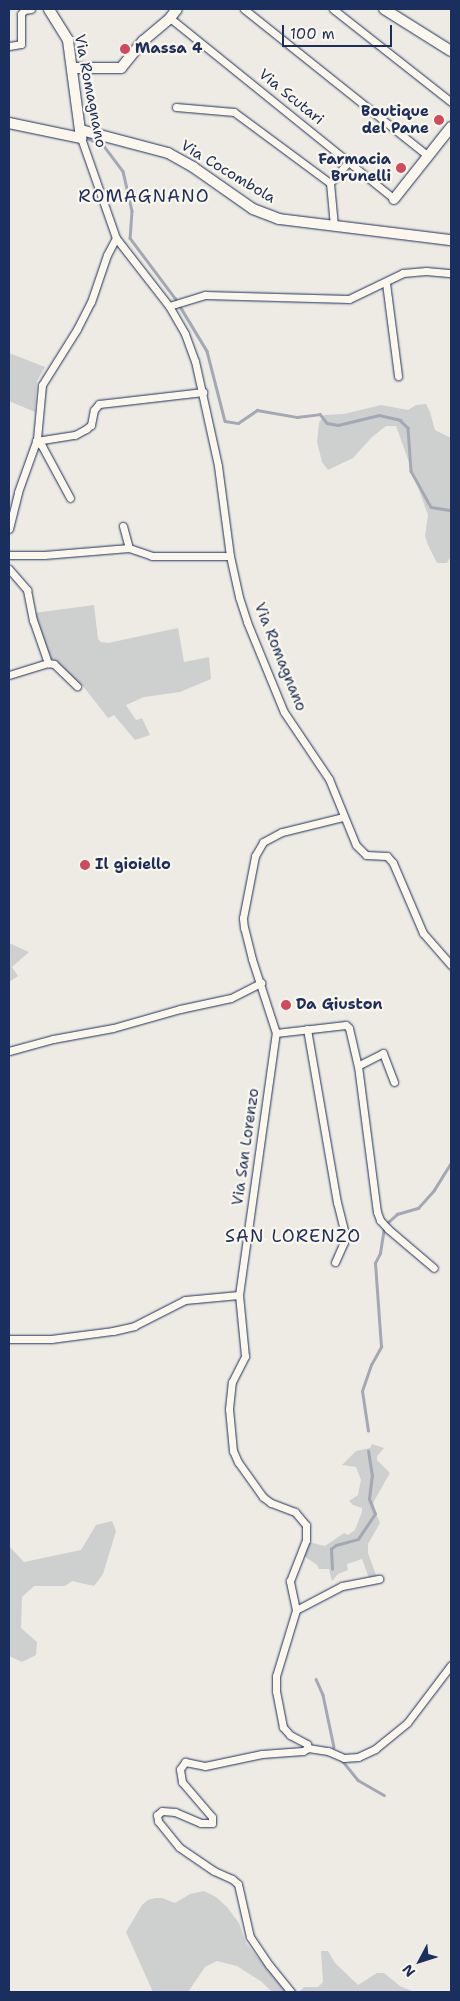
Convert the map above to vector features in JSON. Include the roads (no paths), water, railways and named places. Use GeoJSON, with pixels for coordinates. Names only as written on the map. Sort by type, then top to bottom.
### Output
{"type":"FeatureCollection","features":[{"type":"Feature","properties":{"kind":"street"},"geometry":{"type":"LineString","coordinates":[[9,46],[22,44],[21,14],[24,10],[31,9]]}},
{"type":"Feature","properties":{"kind":"street","name":"Via Romagnano"},"geometry":{"type":"LineString","coordinates":[[49,9],[68,40],[74,68],[81,134],[116,238],[171,305],[185,334],[203,392],[218,466],[230,556],[247,622],[284,712],[329,779],[360,851],[366,855],[387,856],[393,863],[420,928],[451,965]]}},
{"type":"Feature","properties":{"kind":"street"},"geometry":{"type":"LineString","coordinates":[[74,68],[121,68],[143,41],[170,18],[177,9]]}},
{"type":"Feature","properties":{"kind":"street"},"geometry":{"type":"LineString","coordinates":[[244,9],[428,156]]}},
{"type":"Feature","properties":{"kind":"street"},"geometry":{"type":"LineString","coordinates":[[333,9],[451,102]]}},
{"type":"Feature","properties":{"kind":"street"},"geometry":{"type":"LineString","coordinates":[[384,9],[449,48]]}},
{"type":"Feature","properties":{"kind":"street","name":"Via Scutari"},"geometry":{"type":"LineString","coordinates":[[170,18],[394,199]]}},
{"type":"Feature","properties":{"kind":"street"},"geometry":{"type":"LineString","coordinates":[[176,107],[234,112],[330,183]]}},
{"type":"Feature","properties":{"kind":"street","name":"Via Cocombola"},"geometry":{"type":"LineString","coordinates":[[9,123],[81,134],[168,153],[193,167],[263,214],[288,221],[451,240]]}},
{"type":"Feature","properties":{"kind":"street"},"geometry":{"type":"LineString","coordinates":[[394,199],[451,126]]}},
{"type":"Feature","properties":{"kind":"street"},"geometry":{"type":"LineString","coordinates":[[334,226],[330,183],[349,161]]}},
{"type":"Feature","properties":{"kind":"street"},"geometry":{"type":"LineString","coordinates":[[9,529],[18,492],[36,441],[42,385],[78,329],[91,302],[107,255],[116,238]]}},
{"type":"Feature","properties":{"kind":"street"},"geometry":{"type":"LineString","coordinates":[[171,305],[205,295],[349,299],[386,283],[403,273],[426,270],[451,273]]}},
{"type":"Feature","properties":{"kind":"street"},"geometry":{"type":"LineString","coordinates":[[386,283],[398,376]]}},
{"type":"Feature","properties":{"kind":"street"},"geometry":{"type":"LineString","coordinates":[[36,441],[75,435],[86,429],[91,425],[94,410],[99,404],[203,392]]}},
{"type":"Feature","properties":{"kind":"street"},"geometry":{"type":"LineString","coordinates":[[36,441],[42,446],[70,498]]}},
{"type":"Feature","properties":{"kind":"street"},"geometry":{"type":"LineString","coordinates":[[123,526],[129,548]]}},
{"type":"Feature","properties":{"kind":"street"},"geometry":{"type":"LineString","coordinates":[[9,555],[44,555],[129,548],[152,556],[230,556]]}},
{"type":"Feature","properties":{"kind":"street"},"geometry":{"type":"LineString","coordinates":[[9,569],[27,590],[33,620],[48,663]]}},
{"type":"Feature","properties":{"kind":"street"},"geometry":{"type":"LineString","coordinates":[[9,675],[48,663],[54,664],[77,686]]}},
{"type":"Feature","properties":{"kind":"street","name":"Via San Lorenzo"},"geometry":{"type":"LineString","coordinates":[[308,1748],[307,1744],[290,1735],[283,1727],[279,1716],[276,1676],[296,1610],[290,1581],[308,1531],[306,1525],[295,1512],[271,1503],[263,1497],[233,1451],[229,1392],[245,1356],[239,1295],[276,1033],[244,928],[254,856],[258,847],[268,838],[282,832],[344,817]]}},
{"type":"Feature","properties":{"kind":"street"},"geometry":{"type":"LineString","coordinates":[[9,1050],[53,1038],[113,1028],[180,1009],[231,998],[261,983]]}},
{"type":"Feature","properties":{"kind":"street"},"geometry":{"type":"LineString","coordinates":[[276,1033],[346,1025],[349,1028],[358,1066],[380,1220],[434,1268]]}},
{"type":"Feature","properties":{"kind":"street"},"geometry":{"type":"LineString","coordinates":[[307,1029],[337,1202],[344,1231],[344,1242],[335,1262]]}},
{"type":"Feature","properties":{"kind":"street"},"geometry":{"type":"LineString","coordinates":[[358,1066],[383,1053],[394,1082]]}},
{"type":"Feature","properties":{"kind":"street"},"geometry":{"type":"LineString","coordinates":[[9,1339],[51,1339],[113,1331],[134,1326],[185,1300],[239,1295]]}},
{"type":"Feature","properties":{"kind":"street"},"geometry":{"type":"LineString","coordinates":[[296,1610],[342,1586],[379,1579]]}},
{"type":"Feature","properties":{"kind":"street"},"geometry":{"type":"LineString","coordinates":[[291,1992],[269,1965],[250,1937],[238,1884],[232,1879],[214,1871],[179,1847],[158,1821],[157,1815],[167,1810],[182,1814],[201,1823],[212,1822],[212,1817],[182,1782],[180,1770],[185,1762],[205,1766],[262,1754],[303,1751],[308,1748],[328,1751],[344,1758],[358,1758],[376,1750],[407,1723],[451,1665]]}},
{"type":"Feature","properties":{"kind":"waterway"},"geometry":{"type":"LineString","coordinates":[[87,138],[104,146],[123,171],[132,211],[130,238],[175,298],[207,351],[225,421],[238,423],[257,410],[297,417],[320,414],[327,423],[338,425],[379,415],[400,420],[408,428],[411,471],[431,507],[451,510]]}},
{"type":"Feature","properties":{"kind":"waterway"},"geometry":{"type":"LineString","coordinates":[[386,1224],[397,1214],[418,1208],[434,1190],[451,1163]]}},
{"type":"Feature","properties":{"kind":"waterway"},"geometry":{"type":"LineString","coordinates":[[368,1431],[362,1391],[371,1365],[381,1347],[375,1263],[380,1253],[384,1229]]}},
{"type":"Feature","properties":{"kind":"waterway"},"geometry":{"type":"LineString","coordinates":[[332,1569],[331,1549],[336,1545],[358,1539],[375,1514],[369,1499],[372,1476],[368,1451]]}},
{"type":"Feature","properties":{"kind":"waterway"},"geometry":{"type":"LineString","coordinates":[[316,1679],[323,1695],[334,1747]]}},
{"type":"Feature","properties":{"kind":"waterway"},"geometry":{"type":"LineString","coordinates":[[341,1759],[358,1780],[384,1795]]}},
{"type":"Feature","properties":{"kind":"place","name":"Massa 4"},"geometry":{"type":"Point","coordinates":[125,49]}},
{"type":"Feature","properties":{"kind":"place","name":"Boutique del Pane"},"geometry":{"type":"Point","coordinates":[439,120]}},
{"type":"Feature","properties":{"kind":"place","name":"Farmacia Brunelli"},"geometry":{"type":"Point","coordinates":[401,168]}},
{"type":"Feature","properties":{"kind":"place","name":"Il gioiello"},"geometry":{"type":"Point","coordinates":[85,865]}},
{"type":"Feature","properties":{"kind":"place","name":"Da Giuston"},"geometry":{"type":"Point","coordinates":[286,1005]}},
{"type":"Feature","properties":{"kind":"district","name":"ROMAGNANO"},"geometry":{"type":"Point","coordinates":[144,196]}},
{"type":"Feature","properties":{"kind":"district","name":"SAN LORENZO"},"geometry":{"type":"Point","coordinates":[293,1236]}}]}
